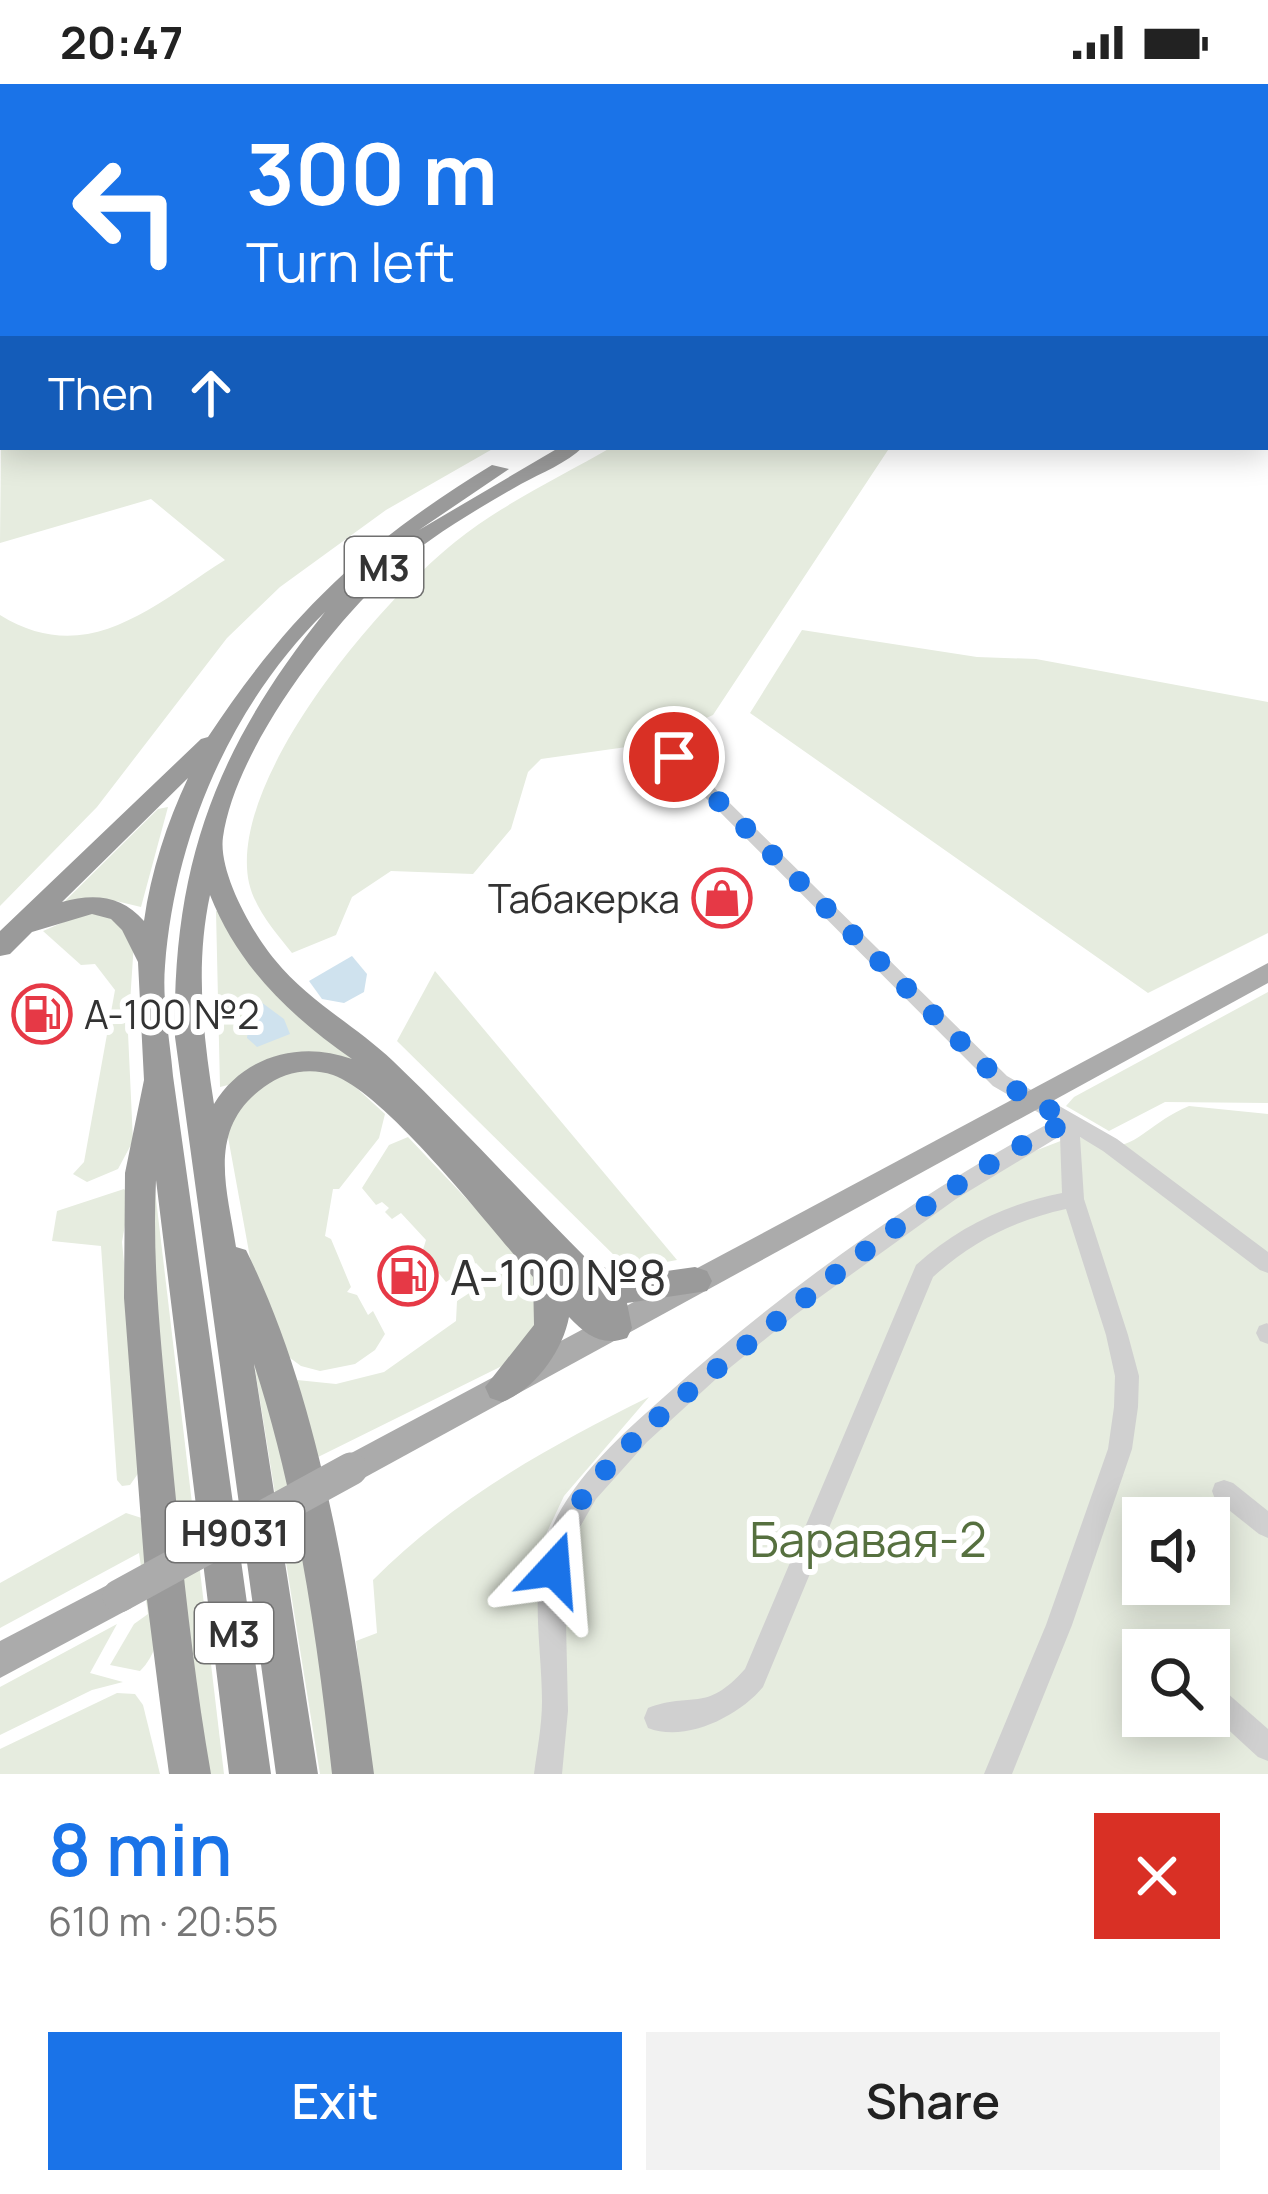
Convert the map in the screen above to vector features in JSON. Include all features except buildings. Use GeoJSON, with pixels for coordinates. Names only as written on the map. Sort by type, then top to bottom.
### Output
{"type":"FeatureCollection","features":[{"type":"Feature","properties":{"kind":"highway","name":"М3"},"geometry":{"type":"LineString","coordinates":[[250,1774],[158,1076],[152,964],[175,844],[229,724],[303,620],[371,551],[436,503],[533,450]]}},
{"type":"Feature","properties":{"kind":"highway","name":"М3"},"geometry":{"type":"LineString","coordinates":[[297,1774],[184,977],[191,903],[212,833],[263,713],[336,614],[381,569],[440,526],[569,450]]}},
{"type":"Feature","properties":{"kind":"highway"},"geometry":{"type":"LineString","coordinates":[[0,947],[229,724]]}},
{"type":"Feature","properties":{"kind":"highway"},"geometry":{"type":"LineString","coordinates":[[212,833],[215,880],[253,949],[321,1023],[377,1062],[556,1264],[598,1325],[616,1328]]}},
{"type":"Feature","properties":{"kind":"highway"},"geometry":{"type":"LineString","coordinates":[[0,947],[63,910],[99,907],[136,923],[152,964]]}},
{"type":"Feature","properties":{"kind":"highway"},"geometry":{"type":"LineString","coordinates":[[208,1153],[230,1096],[251,1077],[295,1063],[336,1066],[365,1078],[408,1116],[556,1264],[615,1287],[694,1282]]}},
{"type":"Feature","properties":{"kind":"highway"},"geometry":{"type":"LineString","coordinates":[[158,1076],[138,1156],[136,1240],[158,1512],[190,1774]]}},
{"type":"Feature","properties":{"kind":"highway"},"geometry":{"type":"LineString","coordinates":[[217,1219],[270,1355],[328,1584],[353,1774]]}},
{"type":"Feature","properties":{"kind":"highway"},"geometry":{"type":"LineString","coordinates":[[502,1387],[545,1344],[552,1329],[556,1264]]}},
{"type":"Feature","properties":{"kind":"main road","name":"Н9031"},"geometry":{"type":"LineString","coordinates":[[0,1660],[1268,972]]}},
{"type":"Feature","properties":{"kind":"street"},"geometry":{"type":"LineString","coordinates":[[674,757],[1000,1081],[1025,1100],[1110,1144],[1268,1264]]}},
{"type":"Feature","properties":{"kind":"street"},"geometry":{"type":"LineString","coordinates":[[998,1774],[1059,1625],[1120,1449],[1126,1407],[1127,1376],[1117,1335],[1073,1199],[1069,1121]]}},
{"type":"Feature","properties":{"kind":"street"},"geometry":{"type":"LineString","coordinates":[[548,1774],[555,1705],[554,1569],[560,1537],[575,1510],[661,1414],[835,1270],[985,1167],[1069,1121]]}},
{"type":"Feature","properties":{"kind":"street"},"geometry":{"type":"LineString","coordinates":[[658,1718],[711,1714],[739,1697],[754,1678],[924,1271],[941,1255],[1012,1215],[1073,1199]]}},
{"type":"Feature","properties":{"kind":"street"},"geometry":{"type":"LineString","coordinates":[[1224,1491],[1268,1526]]}},
{"type":"Feature","properties":{"kind":"street"},"geometry":{"type":"LineString","coordinates":[[1230,1713],[1268,1748]]}},
{"type":"Feature","properties":{"kind":"green space"},"geometry":{"type":"Polygon","coordinates":[[[1,450],[491,450],[386,510],[280,587],[227,638],[97,807],[0,906],[0,615],[32,630],[62,636],[90,633],[145,612],[225,560],[151,499],[0,543],[1,450]]]}},
{"type":"Feature","properties":{"kind":"green space"},"geometry":{"type":"Polygon","coordinates":[[[607,450],[888,450],[713,715],[648,744],[541,759],[528,772],[511,829],[473,874],[391,871],[352,897],[336,935],[292,953],[267,920],[249,883],[248,841],[261,795],[285,746],[351,649],[424,570],[473,528],[607,450]]]}},
{"type":"Feature","properties":{"kind":"green space"},"geometry":{"type":"Polygon","coordinates":[[[802,630],[977,657],[1036,659],[1268,702],[1268,933],[1148,993],[750,713],[802,630]]]}},
{"type":"Feature","properties":{"kind":"green space"},"geometry":{"type":"Polygon","coordinates":[[[168,807],[141,907],[116,901],[63,903],[158,809],[168,807]]]}},
{"type":"Feature","properties":{"kind":"green space"},"geometry":{"type":"Polygon","coordinates":[[[216,911],[223,911],[371,1065],[342,1057],[220,1087],[216,911]]]}},
{"type":"Feature","properties":{"kind":"green space"},"geometry":{"type":"Polygon","coordinates":[[[87,912],[111,916],[134,942],[128,1033],[133,1141],[118,1169],[87,1182],[73,1174],[84,1162],[115,990],[95,964],[81,965],[43,931],[87,912]]]}},
{"type":"Feature","properties":{"kind":"green space"},"geometry":{"type":"Polygon","coordinates":[[[435,971],[677,1260],[628,1269],[397,1041],[435,971]]]}},
{"type":"Feature","properties":{"kind":"green space"},"geometry":{"type":"Polygon","coordinates":[[[1268,992],[1268,1103],[1165,1102],[1109,1131],[1066,1106],[1074,1097],[1268,992]]]}},
{"type":"Feature","properties":{"kind":"green space"},"geometry":{"type":"Polygon","coordinates":[[[292,1068],[339,1072],[385,1114],[379,1138],[339,1189],[333,1189],[325,1236],[331,1239],[351,1287],[347,1292],[357,1295],[368,1315],[373,1311],[385,1334],[375,1350],[355,1364],[320,1371],[301,1366],[282,1352],[251,1263],[226,1126],[236,1101],[292,1068]]]}},
{"type":"Feature","properties":{"kind":"green space","name":"Баравая-2"},"geometry":{"type":"Polygon","coordinates":[[[1189,1106],[1268,1114],[1268,1774],[548,1774],[561,1571],[581,1513],[666,1418],[772,1331],[988,1169],[1076,1135],[1110,1146],[1134,1140],[1189,1106]]]}},
{"type":"Feature","properties":{"kind":"green space"},"geometry":{"type":"Polygon","coordinates":[[[408,1137],[533,1269],[548,1309],[504,1365],[312,1460],[292,1385],[297,1380],[336,1384],[384,1372],[456,1321],[457,1301],[491,1279],[476,1263],[446,1282],[422,1253],[426,1240],[401,1213],[392,1219],[385,1212],[389,1208],[382,1202],[376,1205],[362,1188],[389,1145],[408,1137]]]}},
{"type":"Feature","properties":{"kind":"green space"},"geometry":{"type":"Polygon","coordinates":[[[154,1182],[224,1774],[205,1774],[149,1283],[154,1182]]]}},
{"type":"Feature","properties":{"kind":"green space"},"geometry":{"type":"Polygon","coordinates":[[[124,1189],[130,1196],[122,1242],[144,1465],[130,1485],[122,1486],[117,1480],[101,1246],[52,1241],[57,1211],[124,1189]]]}},
{"type":"Feature","properties":{"kind":"green space"},"geometry":{"type":"Polygon","coordinates":[[[254,1363],[291,1459],[341,1774],[320,1774],[254,1363]]]}},
{"type":"Feature","properties":{"kind":"green space"},"geometry":{"type":"Polygon","coordinates":[[[649,1397],[564,1496],[540,1547],[545,1714],[535,1774],[371,1774],[356,1641],[377,1633],[373,1580],[469,1500],[575,1435],[649,1397]]]}},
{"type":"Feature","properties":{"kind":"green space"},"geometry":{"type":"Polygon","coordinates":[[[126,1513],[151,1521],[161,1599],[157,1639],[140,1671],[110,1665],[134,1624],[148,1614],[139,1553],[0,1628],[0,1583],[126,1513]]]}},
{"type":"Feature","properties":{"kind":"green space"},"geometry":{"type":"Polygon","coordinates":[[[117,1624],[90,1673],[123,1682],[92,1690],[0,1735],[0,1687],[117,1624]]]}},
{"type":"Feature","properties":{"kind":"green space"},"geometry":{"type":"Polygon","coordinates":[[[117,1693],[135,1694],[143,1705],[160,1774],[0,1774],[0,1749],[117,1693]]]}},
{"type":"Feature","properties":{"kind":"water"},"geometry":{"type":"Polygon","coordinates":[[[352,956],[367,974],[364,992],[344,1003],[322,999],[309,981],[352,956]]]}},
{"type":"Feature","properties":{"kind":"water"},"geometry":{"type":"Polygon","coordinates":[[[261,1002],[284,1019],[290,1034],[257,1047],[247,1038],[251,1009],[261,1002]]]}},
{"type":"Feature","properties":{"kind":"place","name":"Табакерка"},"geometry":{"type":"Point","coordinates":[722,898]}},
{"type":"Feature","properties":{"kind":"place","name":"А-100 №2"},"geometry":{"type":"Point","coordinates":[42,1014]}},
{"type":"Feature","properties":{"kind":"place","name":"A-100 №8"},"geometry":{"type":"Point","coordinates":[408,1276]}},
{"type":"Feature","properties":{"kind":"route"},"geometry":{"type":"LineString","coordinates":[[554,1569],[560,1537],[575,1510],[661,1414],[835,1270],[985,1167],[1069,1121],[1025,1100],[1000,1081],[674,757]]}}]}
